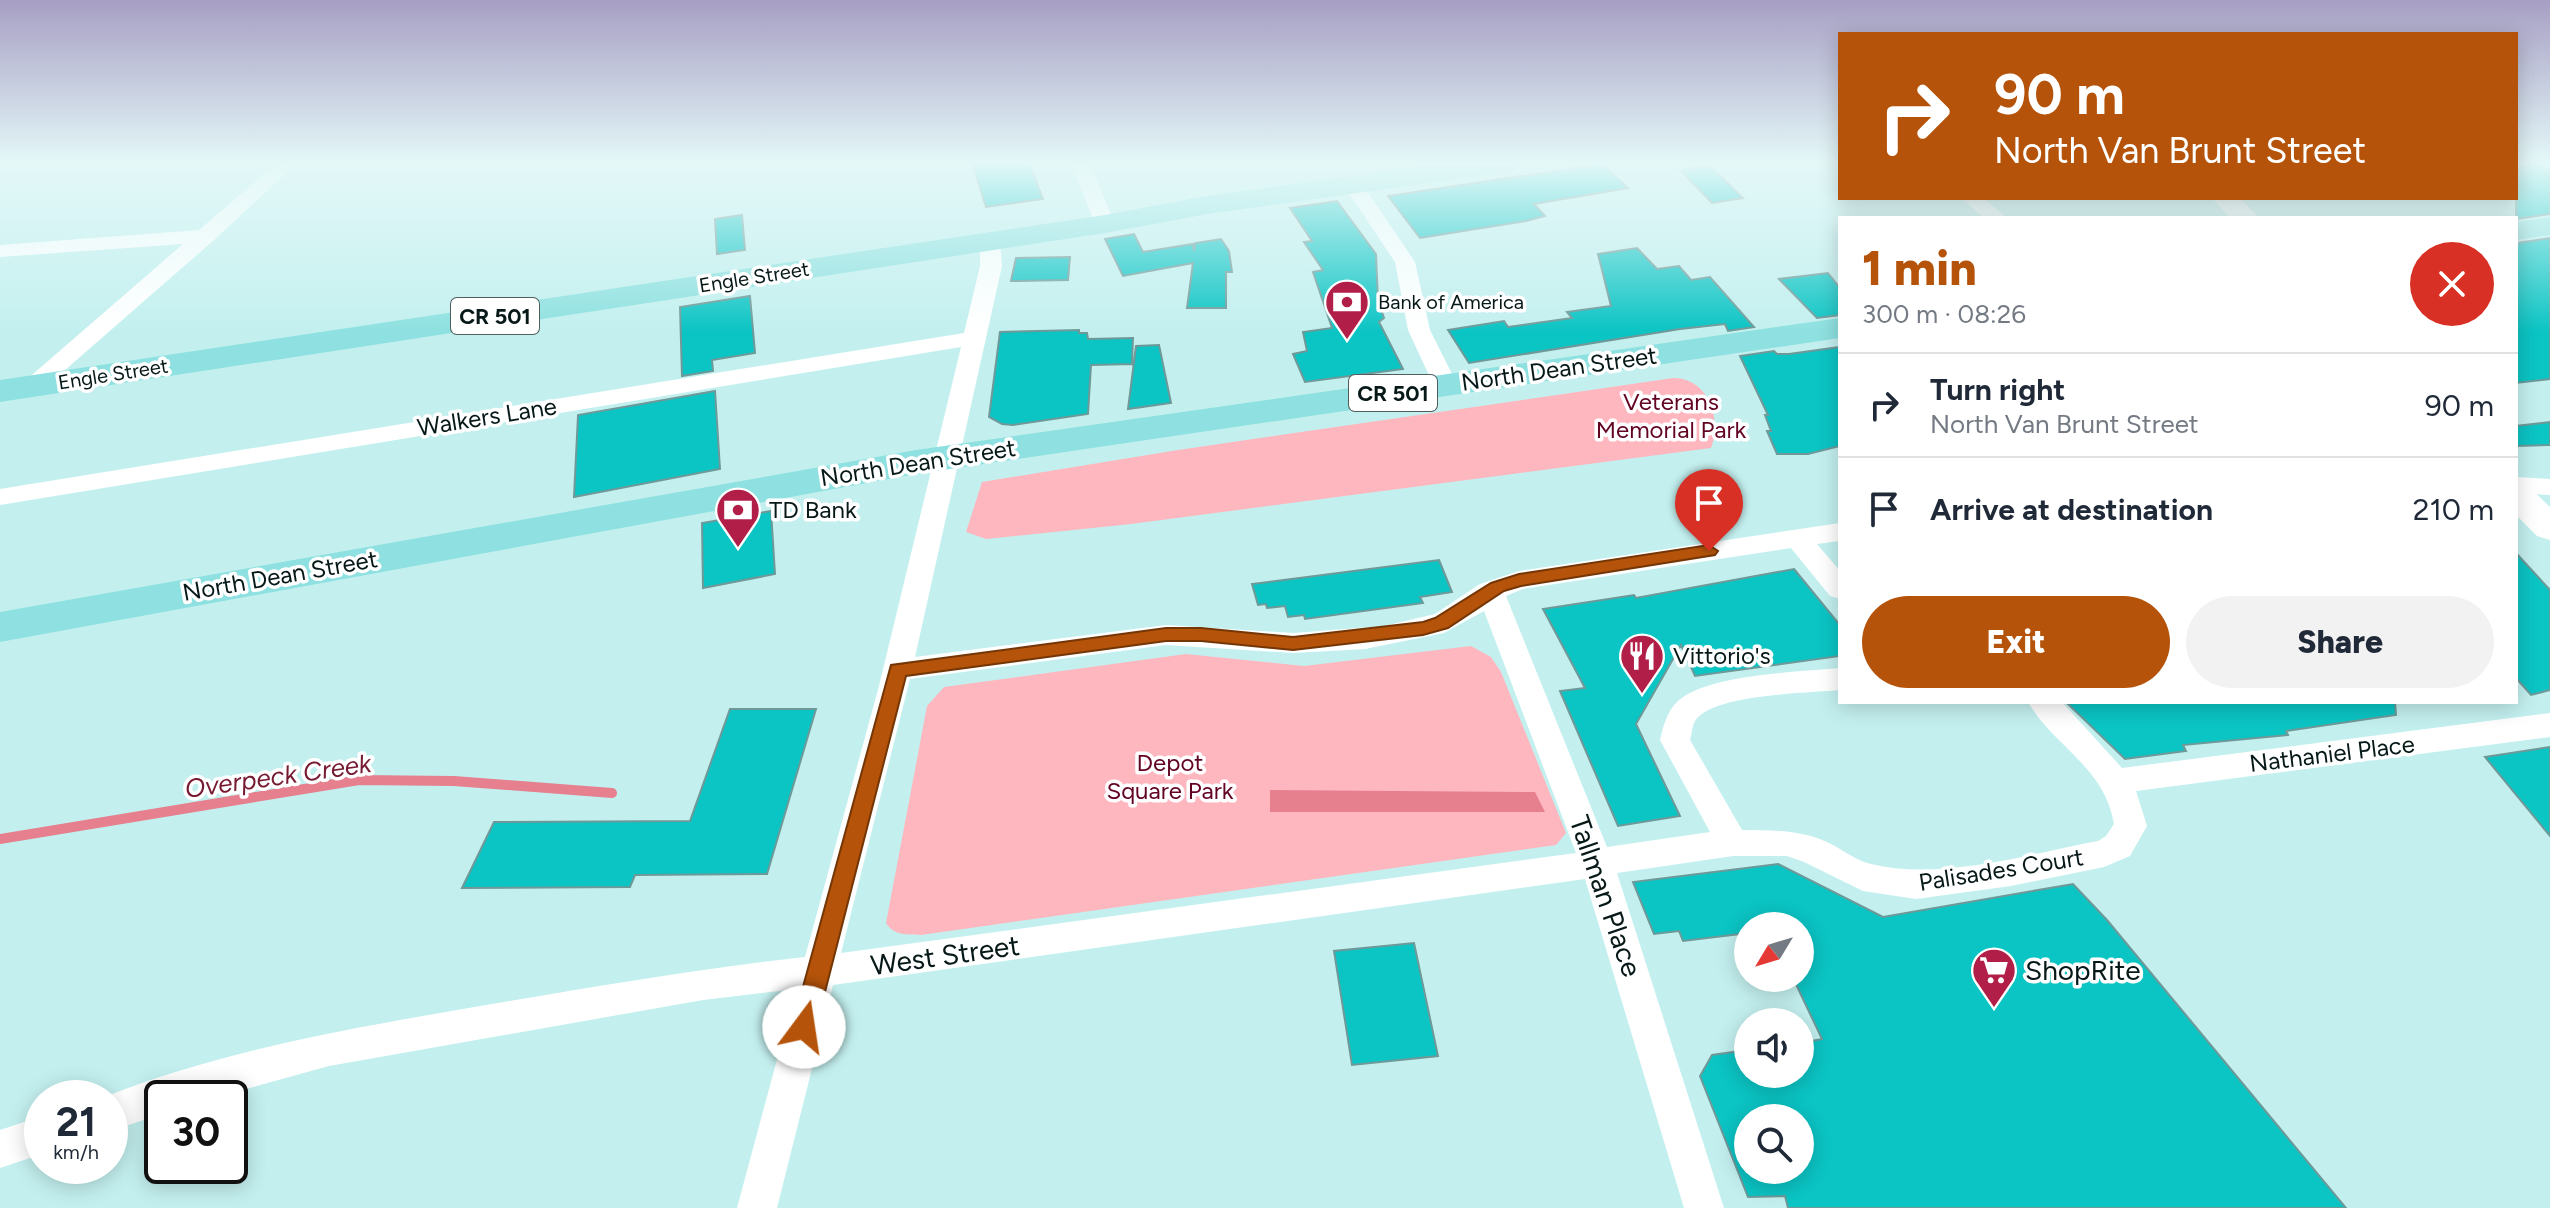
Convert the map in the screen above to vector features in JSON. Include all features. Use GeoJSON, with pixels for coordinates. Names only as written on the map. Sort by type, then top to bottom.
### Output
{"type":"FeatureCollection","features":[{"type":"Feature","properties":{"kind":"main road","name":"Engle Street"},"geometry":{"type":"LineString","coordinates":[[0,391],[1130,219]]}},
{"type":"Feature","properties":{"kind":"main road"},"geometry":{"type":"LineString","coordinates":[[2518,231],[2550,226]]}},
{"type":"Feature","properties":{"kind":"main road","name":"North Dean Street"},"geometry":{"type":"LineString","coordinates":[[0,627],[947,457],[1838,328]]}},
{"type":"Feature","properties":{"kind":"main road"},"geometry":{"type":"LineString","coordinates":[[2518,496],[2550,528]]}},
{"type":"Feature","properties":{"kind":"street"},"geometry":{"type":"LineString","coordinates":[[33,386],[225,219]]}},
{"type":"Feature","properties":{"kind":"street"},"geometry":{"type":"LineString","coordinates":[[1103,219],[1105,224]]}},
{"type":"Feature","properties":{"kind":"street"},"geometry":{"type":"LineString","coordinates":[[1376,219],[1405,262],[1419,330],[1446,386]]}},
{"type":"Feature","properties":{"kind":"street"},"geometry":{"type":"LineString","coordinates":[[0,251],[207,236]]}},
{"type":"Feature","properties":{"kind":"street"},"geometry":{"type":"LineString","coordinates":[[757,1208],[909,625],[992,261],[990,241]]}},
{"type":"Feature","properties":{"kind":"street","name":"Walkers Lane"},"geometry":{"type":"LineString","coordinates":[[0,497],[974,338]]}},
{"type":"Feature","properties":{"kind":"street"},"geometry":{"type":"LineString","coordinates":[[2518,485],[2550,487]]}},
{"type":"Feature","properties":{"kind":"street"},"geometry":{"type":"LineString","coordinates":[[898,670],[1166,635],[1293,643],[1328,642],[1433,626],[1490,591],[1534,577],[1838,532]]}},
{"type":"Feature","properties":{"kind":"street"},"geometry":{"type":"LineString","coordinates":[[1797,538],[1838,587]]}},
{"type":"Feature","properties":{"kind":"street","name":"Tallman Place"},"geometry":{"type":"LineString","coordinates":[[1490,591],[1597,863],[1704,1208]]}},
{"type":"Feature","properties":{"kind":"street"},"geometry":{"type":"LineString","coordinates":[[1597,863],[1733,843],[1675,740],[1679,723],[1688,708],[1721,693],[1838,679]]}},
{"type":"Feature","properties":{"kind":"street","name":"Palisades Court"},"geometry":{"type":"LineString","coordinates":[[1733,843],[1787,843],[1814,851],[1863,877],[1901,885],[2073,861],[2118,846],[2131,826],[2129,804],[2114,781],[2045,704]]}},
{"type":"Feature","properties":{"kind":"street","name":"Nathaniel Place"},"geometry":{"type":"LineString","coordinates":[[2114,781],[2550,725]]}},
{"type":"Feature","properties":{"kind":"street","name":"West Street"},"geometry":{"type":"LineString","coordinates":[[128,1107],[329,1049],[703,984],[955,954],[1597,863]]}},
{"type":"Feature","properties":{"kind":"street"},"geometry":{"type":"LineString","coordinates":[[0,1149],[24,1141]]}},
{"type":"Feature","properties":{"kind":"green space","name":"Veterans Memorial Park"},"geometry":{"type":"Polygon","coordinates":[[[1673,378],[1696,385],[1710,402],[1715,425],[1711,448],[1131,524],[986,539],[966,532],[982,482],[1178,450],[1673,378]]]}},
{"type":"Feature","properties":{"kind":"green space","name":"Depot Square Park"},"geometry":{"type":"Polygon","coordinates":[[[1471,646],[1491,657],[1501,672],[1566,833],[1556,845],[921,935],[897,932],[886,923],[927,706],[944,687],[1186,654],[1304,666],[1471,646]]]}},
{"type":"Feature","properties":{"kind":"shaded area"},"geometry":{"type":"Polygon","coordinates":[[[1270,790],[1535,792],[1545,812],[1270,812],[1270,790]]]}},
{"type":"Feature","properties":{"kind":"building"},"geometry":{"type":"Polygon","coordinates":[[[715,219],[742,219],[745,250],[717,254],[715,219]]]}},
{"type":"Feature","properties":{"kind":"building"},"geometry":{"type":"Polygon","coordinates":[[[1298,219],[1351,219],[1376,254],[1378,301],[1384,318],[1379,322],[1403,369],[1305,382],[1293,354],[1307,351],[1303,332],[1332,328],[1313,272],[1323,270],[1304,242],[1312,241],[1298,219]]]}},
{"type":"Feature","properties":{"kind":"building"},"geometry":{"type":"Polygon","coordinates":[[[1406,219],[1532,219],[1526,221],[1420,238],[1406,219]]]}},
{"type":"Feature","properties":{"kind":"building"},"geometry":{"type":"Polygon","coordinates":[[[1134,234],[1143,252],[1193,244],[1194,251],[1195,243],[1221,239],[1229,251],[1232,272],[1226,272],[1226,308],[1187,308],[1193,263],[1123,276],[1105,239],[1134,234]]]}},
{"type":"Feature","properties":{"kind":"building"},"geometry":{"type":"Polygon","coordinates":[[[2550,238],[2550,379],[2518,383],[2518,243],[2550,238]]]}},
{"type":"Feature","properties":{"kind":"building"},"geometry":{"type":"Polygon","coordinates":[[[1637,248],[1657,269],[1679,266],[1691,280],[1710,277],[1754,327],[1728,331],[1725,324],[1680,329],[1469,363],[1448,330],[1504,321],[1508,327],[1572,318],[1567,312],[1611,306],[1598,254],[1637,248]]]}},
{"type":"Feature","properties":{"kind":"building"},"geometry":{"type":"Polygon","coordinates":[[[1070,257],[1068,280],[1011,281],[1016,258],[1070,257]]]}},
{"type":"Feature","properties":{"kind":"building"},"geometry":{"type":"Polygon","coordinates":[[[1828,273],[1838,286],[1838,315],[1817,318],[1779,279],[1828,273]]]}},
{"type":"Feature","properties":{"kind":"building"},"geometry":{"type":"Polygon","coordinates":[[[750,296],[755,353],[712,360],[713,371],[682,376],[680,307],[750,296]]]}},
{"type":"Feature","properties":{"kind":"building"},"geometry":{"type":"Polygon","coordinates":[[[1079,330],[1079,333],[1087,333],[1088,339],[1133,338],[1132,364],[1091,365],[1088,414],[1013,425],[1002,424],[989,417],[1000,332],[1079,330]]]}},
{"type":"Feature","properties":{"kind":"building"},"geometry":{"type":"Polygon","coordinates":[[[1159,345],[1171,403],[1128,409],[1136,346],[1159,345]]]}},
{"type":"Feature","properties":{"kind":"building"},"geometry":{"type":"Polygon","coordinates":[[[1838,347],[1838,446],[1808,454],[1777,454],[1767,431],[1771,431],[1765,415],[1768,415],[1740,356],[1774,351],[1789,354],[1838,347]]]}},
{"type":"Feature","properties":{"kind":"building"},"geometry":{"type":"Polygon","coordinates":[[[715,391],[720,469],[574,497],[578,415],[715,391]]]}},
{"type":"Feature","properties":{"kind":"building"},"geometry":{"type":"Polygon","coordinates":[[[2550,422],[2550,445],[2518,446],[2518,426],[2550,422]]]}},
{"type":"Feature","properties":{"kind":"building","name":"TD Bank"},"geometry":{"type":"Polygon","coordinates":[[[771,511],[775,574],[703,588],[702,523],[771,511]]]}},
{"type":"Feature","properties":{"kind":"building"},"geometry":{"type":"Polygon","coordinates":[[[2518,555],[2550,590],[2550,690],[2531,695],[2518,680],[2518,555]]]}},
{"type":"Feature","properties":{"kind":"building"},"geometry":{"type":"Polygon","coordinates":[[[1439,560],[1452,592],[1420,597],[1423,603],[1305,619],[1304,615],[1288,617],[1285,606],[1267,608],[1266,604],[1258,605],[1252,584],[1439,560]]]}},
{"type":"Feature","properties":{"kind":"building"},"geometry":{"type":"Polygon","coordinates":[[[1794,569],[1838,623],[1838,656],[1695,676],[1681,645],[1636,724],[1680,816],[1618,826],[1560,691],[1585,688],[1543,609],[1634,595],[1636,598],[1794,569]]]}},
{"type":"Feature","properties":{"kind":"building"},"geometry":{"type":"Polygon","coordinates":[[[2068,704],[2395,704],[2396,715],[2286,731],[2288,735],[2183,745],[2186,751],[2125,759],[2068,704]]]}},
{"type":"Feature","properties":{"kind":"building"},"geometry":{"type":"Polygon","coordinates":[[[730,709],[816,709],[767,874],[635,875],[630,887],[462,888],[494,822],[690,821],[730,709]]]}},
{"type":"Feature","properties":{"kind":"building"},"geometry":{"type":"Polygon","coordinates":[[[2550,747],[2550,836],[2485,757],[2550,747]]]}},
{"type":"Feature","properties":{"kind":"building","name":"ShopRite"},"geometry":{"type":"Polygon","coordinates":[[[1778,864],[1883,917],[2073,884],[2107,920],[2346,1208],[1788,1208],[1785,1196],[1748,1197],[1743,1184],[1814,1184],[1814,1104],[1734,1104],[1734,1162],[1700,1076],[1712,1055],[1734,1052],[1734,1088],[1814,1088],[1814,1040],[1822,1039],[1814,1022],[1814,1008],[1807,1008],[1800,992],[1814,992],[1814,912],[1734,912],[1734,935],[1683,941],[1679,931],[1654,934],[1633,882],[1778,864]]]}},
{"type":"Feature","properties":{"kind":"building"},"geometry":{"type":"Polygon","coordinates":[[[1414,943],[1438,1056],[1352,1065],[1334,951],[1414,943]]]}},
{"type":"Feature","properties":{"kind":"waterway","name":"Overpeck Creek"},"geometry":{"type":"LineString","coordinates":[[0,839],[359,780],[454,781],[612,793]]}},
{"type":"Feature","properties":{"kind":"place","name":"Bank of America"},"geometry":{"type":"Point","coordinates":[1347,341]}},
{"type":"Feature","properties":{"kind":"place","name":"TD Bank"},"geometry":{"type":"Point","coordinates":[738,549]}},
{"type":"Feature","properties":{"kind":"place","name":"Vittorio's"},"geometry":{"type":"Point","coordinates":[1642,695]}},
{"type":"Feature","properties":{"kind":"place","name":"ShopRite"},"geometry":{"type":"Point","coordinates":[1994,1009]}},
{"type":"Feature","properties":{"kind":"route"},"geometry":{"type":"LineString","coordinates":[[804,1027],[898,670],[1166,635],[1293,643],[1328,642],[1433,626],[1497,587],[1519,580],[1709,551]]}}]}
